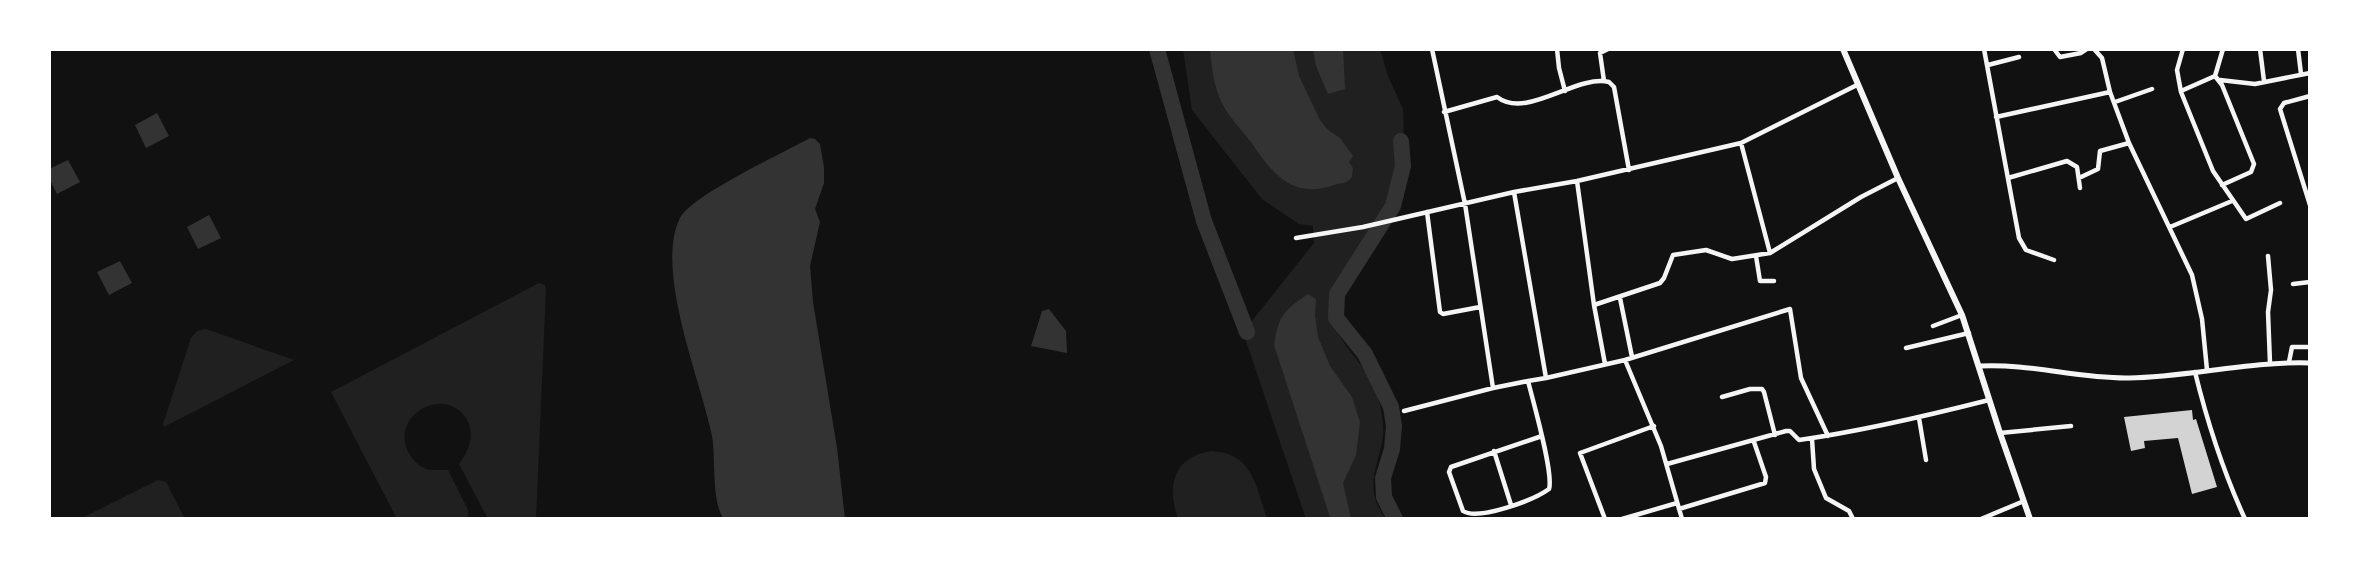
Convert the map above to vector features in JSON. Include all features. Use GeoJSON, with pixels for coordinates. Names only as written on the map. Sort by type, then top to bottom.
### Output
{"type":"FeatureCollection","features":[{"type":"Feature","properties":{"kind":"main road"},"geometry":{"type":"LineString","coordinates":[[1843,49],[1898,178],[1962,315],[2031,519]]}},
{"type":"Feature","properties":{"kind":"street"},"geometry":{"type":"LineString","coordinates":[[1432,49],[1465,204],[1493,388]]}},
{"type":"Feature","properties":{"kind":"street"},"geometry":{"type":"LineString","coordinates":[[1558,49],[1559,68],[1565,91]]}},
{"type":"Feature","properties":{"kind":"street"},"geometry":{"type":"LineString","coordinates":[[1604,81],[1600,53],[1608,49]]}},
{"type":"Feature","properties":{"kind":"street"},"geometry":{"type":"LineString","coordinates":[[1984,49],[2019,238],[2025,250],[2054,260]]}},
{"type":"Feature","properties":{"kind":"street"},"geometry":{"type":"LineString","coordinates":[[2054,49],[2060,57],[2081,53],[2087,49]]}},
{"type":"Feature","properties":{"kind":"street"},"geometry":{"type":"LineString","coordinates":[[2094,49],[2102,58],[2110,92],[2129,143],[2192,275],[2202,318],[2207,370]]}},
{"type":"Feature","properties":{"kind":"street"},"geometry":{"type":"LineString","coordinates":[[2183,49],[2177,70],[2181,92],[2213,171],[2232,201],[2249,219],[2280,203]]}},
{"type":"Feature","properties":{"kind":"street"},"geometry":{"type":"LineString","coordinates":[[2222,185],[2251,172],[2254,164],[2217,78],[2223,49]]}},
{"type":"Feature","properties":{"kind":"street"},"geometry":{"type":"LineString","coordinates":[[2260,49],[2264,81]]}},
{"type":"Feature","properties":{"kind":"street"},"geometry":{"type":"LineString","coordinates":[[2298,49],[2301,74]]}},
{"type":"Feature","properties":{"kind":"street"},"geometry":{"type":"LineString","coordinates":[[1988,65],[2019,57]]}},
{"type":"Feature","properties":{"kind":"street"},"geometry":{"type":"LineString","coordinates":[[2181,92],[2217,78],[2241,84],[2310,73]]}},
{"type":"Feature","properties":{"kind":"street"},"geometry":{"type":"LineString","coordinates":[[1444,112],[1497,97],[1513,103],[1538,100],[1590,82],[1609,82],[1614,87],[1629,170]]}},
{"type":"Feature","properties":{"kind":"street"},"geometry":{"type":"LineString","coordinates":[[1296,238],[1629,170],[1741,143],[1857,85]]}},
{"type":"Feature","properties":{"kind":"street"},"geometry":{"type":"LineString","coordinates":[[2115,102],[2152,89]]}},
{"type":"Feature","properties":{"kind":"street"},"geometry":{"type":"LineString","coordinates":[[1996,117],[2110,92]]}},
{"type":"Feature","properties":{"kind":"street"},"geometry":{"type":"LineString","coordinates":[[2310,96],[2284,103],[2280,109],[2310,205]]}},
{"type":"Feature","properties":{"kind":"street"},"geometry":{"type":"LineString","coordinates":[[1741,143],[1770,253]]}},
{"type":"Feature","properties":{"kind":"street"},"geometry":{"type":"LineString","coordinates":[[2079,178],[2098,169],[2100,151],[2129,143]]}},
{"type":"Feature","properties":{"kind":"street"},"geometry":{"type":"LineString","coordinates":[[2008,178],[2067,161],[2077,167],[2080,188]]}},
{"type":"Feature","properties":{"kind":"street"},"geometry":{"type":"LineString","coordinates":[[1594,305],[1660,284],[1673,255],[1706,250],[1732,259],[1770,253],[1861,197],[1898,178]]}},
{"type":"Feature","properties":{"kind":"street"},"geometry":{"type":"LineString","coordinates":[[1577,181],[1605,364]]}},
{"type":"Feature","properties":{"kind":"street"},"geometry":{"type":"LineString","coordinates":[[1514,192],[1546,377]]}},
{"type":"Feature","properties":{"kind":"street"},"geometry":{"type":"LineString","coordinates":[[2170,226],[2232,201]]}},
{"type":"Feature","properties":{"kind":"street"},"geometry":{"type":"LineString","coordinates":[[1427,211],[1440,312],[1443,314],[1480,307]]}},
{"type":"Feature","properties":{"kind":"street"},"geometry":{"type":"LineString","coordinates":[[1756,256],[1759,281],[1774,281]]}},
{"type":"Feature","properties":{"kind":"street"},"geometry":{"type":"LineString","coordinates":[[2268,256],[2271,290],[2267,312],[2270,363]]}},
{"type":"Feature","properties":{"kind":"street"},"geometry":{"type":"LineString","coordinates":[[2293,284],[2310,282]]}},
{"type":"Feature","properties":{"kind":"street"},"geometry":{"type":"LineString","coordinates":[[1620,298],[1632,358]]}},
{"type":"Feature","properties":{"kind":"street"},"geometry":{"type":"LineString","coordinates":[[1404,411],[1493,388],[1625,360],[1790,309],[1801,378],[1828,436]]}},
{"type":"Feature","properties":{"kind":"street"},"geometry":{"type":"LineString","coordinates":[[1933,326],[1962,315]]}},
{"type":"Feature","properties":{"kind":"street"},"geometry":{"type":"LineString","coordinates":[[1906,348],[1969,333]]}},
{"type":"Feature","properties":{"kind":"street"},"geometry":{"type":"LineString","coordinates":[[2289,362],[2291,347],[2310,347]]}},
{"type":"Feature","properties":{"kind":"street"},"geometry":{"type":"LineString","coordinates":[[1625,360],[1654,426],[1682,519]]}},
{"type":"Feature","properties":{"kind":"street"},"geometry":{"type":"LineString","coordinates":[[1979,366],[2008,364],[2111,378],[2130,378],[2270,363],[2310,363]]}},
{"type":"Feature","properties":{"kind":"street"},"geometry":{"type":"LineString","coordinates":[[2195,372],[2204,411],[2221,462],[2245,519]]}},
{"type":"Feature","properties":{"kind":"street"},"geometry":{"type":"LineString","coordinates":[[1528,381],[1542,436],[1551,486],[1546,492],[1475,516],[1463,511],[1449,471],[1451,467],[1542,436]]}},
{"type":"Feature","properties":{"kind":"street"},"geometry":{"type":"LineString","coordinates":[[1722,397],[1750,389],[1762,389],[1775,435]]}},
{"type":"Feature","properties":{"kind":"street"},"geometry":{"type":"LineString","coordinates":[[1667,464],[1790,431],[1799,440],[1812,439],[1919,418],[1990,400]]}},
{"type":"Feature","properties":{"kind":"street"},"geometry":{"type":"LineString","coordinates":[[1919,418],[1926,460]]}},
{"type":"Feature","properties":{"kind":"street"},"geometry":{"type":"LineString","coordinates":[[1605,519],[1580,453],[1654,426]]}},
{"type":"Feature","properties":{"kind":"street"},"geometry":{"type":"LineString","coordinates":[[2000,433],[2071,426]]}},
{"type":"Feature","properties":{"kind":"street"},"geometry":{"type":"LineString","coordinates":[[1812,439],[1814,469],[1826,498],[1849,511],[1853,519]]}},
{"type":"Feature","properties":{"kind":"street"},"geometry":{"type":"LineString","coordinates":[[1622,519],[1765,483],[1766,477],[1754,442]]}},
{"type":"Feature","properties":{"kind":"street"},"geometry":{"type":"LineString","coordinates":[[1494,451],[1511,505]]}},
{"type":"Feature","properties":{"kind":"street"},"geometry":{"type":"LineString","coordinates":[[1982,519],[2024,502]]}},
{"type":"Feature","properties":{"kind":"shaded area"},"geometry":{"type":"Polygon","coordinates":[[[1183,49],[1380,49],[1388,76],[1403,109],[1404,140],[1396,142],[1399,173],[1390,203],[1332,295],[1332,311],[1341,338],[1367,373],[1379,400],[1383,433],[1374,490],[1386,519],[1306,519],[1243,332],[1314,243],[1313,226],[1299,224],[1262,199],[1192,110],[1183,49]]]}},
{"type":"Feature","properties":{"kind":"shaded area"},"geometry":{"type":"Polygon","coordinates":[[[1210,49],[1293,49],[1299,76],[1320,120],[1340,138],[1353,156],[1349,162],[1353,168],[1352,177],[1344,183],[1306,189],[1285,181],[1275,173],[1225,108],[1215,84],[1210,49]]]}},
{"type":"Feature","properties":{"kind":"shaded area"},"geometry":{"type":"Polygon","coordinates":[[[1313,49],[1343,49],[1345,89],[1328,94],[1316,66],[1313,49]]]}},
{"type":"Feature","properties":{"kind":"shaded area"},"geometry":{"type":"Polygon","coordinates":[[[157,113],[169,136],[146,148],[135,125],[157,113]]]}},
{"type":"Feature","properties":{"kind":"shaded area"},"geometry":{"type":"Polygon","coordinates":[[[810,138],[820,144],[824,167],[824,183],[815,209],[820,222],[810,266],[813,302],[837,448],[845,519],[724,519],[717,502],[712,436],[676,295],[672,266],[673,240],[680,218],[702,198],[739,175],[810,138]]]}},
{"type":"Feature","properties":{"kind":"shaded area"},"geometry":{"type":"Polygon","coordinates":[[[68,160],[80,182],[57,194],[49,178],[49,169],[68,160]]]}},
{"type":"Feature","properties":{"kind":"shaded area"},"geometry":{"type":"Polygon","coordinates":[[[209,215],[221,238],[198,249],[187,227],[209,215]]]}},
{"type":"Feature","properties":{"kind":"shaded area"},"geometry":{"type":"Polygon","coordinates":[[[120,261],[132,283],[109,295],[97,272],[120,261]]]}},
{"type":"Feature","properties":{"kind":"shaded area"},"geometry":{"type":"Polygon","coordinates":[[[539,283],[545,285],[546,289],[536,519],[488,519],[459,464],[470,442],[469,424],[456,408],[444,404],[420,410],[411,418],[406,429],[405,442],[410,455],[421,466],[429,470],[448,470],[468,510],[468,516],[466,519],[397,519],[331,392],[539,283]]]}},
{"type":"Feature","properties":{"kind":"shaded area"},"geometry":{"type":"Polygon","coordinates":[[[1308,294],[1316,299],[1318,337],[1330,366],[1352,397],[1360,422],[1356,455],[1343,483],[1351,519],[1331,519],[1274,345],[1284,314],[1308,294]]]}},
{"type":"Feature","properties":{"kind":"shaded area"},"geometry":{"type":"Polygon","coordinates":[[[1049,309],[1066,331],[1067,353],[1031,346],[1042,311],[1049,309]]]}},
{"type":"Feature","properties":{"kind":"shaded area"},"geometry":{"type":"Polygon","coordinates":[[[206,329],[294,360],[164,427],[191,338],[197,331],[206,329]]]}},
{"type":"Feature","properties":{"kind":"shaded area"},"geometry":{"type":"Polygon","coordinates":[[[1211,451],[1236,458],[1251,473],[1267,519],[1178,519],[1173,495],[1176,475],[1188,460],[1211,451]]]}},
{"type":"Feature","properties":{"kind":"shaded area"},"geometry":{"type":"Polygon","coordinates":[[[158,480],[166,482],[185,519],[80,519],[158,480]]]}},
{"type":"Feature","properties":{"kind":"building"},"geometry":{"type":"Polygon","coordinates":[[[2192,410],[2193,420],[2196,419],[2217,487],[2192,494],[2178,438],[2144,441],[2145,448],[2131,451],[2124,417],[2192,410]]]}},
{"type":"Feature","properties":{"kind":"waterway"},"geometry":{"type":"LineString","coordinates":[[1157,49],[1204,221],[1247,332]]}},
{"type":"Feature","properties":{"kind":"waterway"},"geometry":{"type":"LineString","coordinates":[[1395,519],[1384,497],[1383,478],[1392,449],[1394,426],[1391,407],[1365,354],[1336,318],[1337,294],[1393,206],[1403,166],[1401,141]]}}]}
